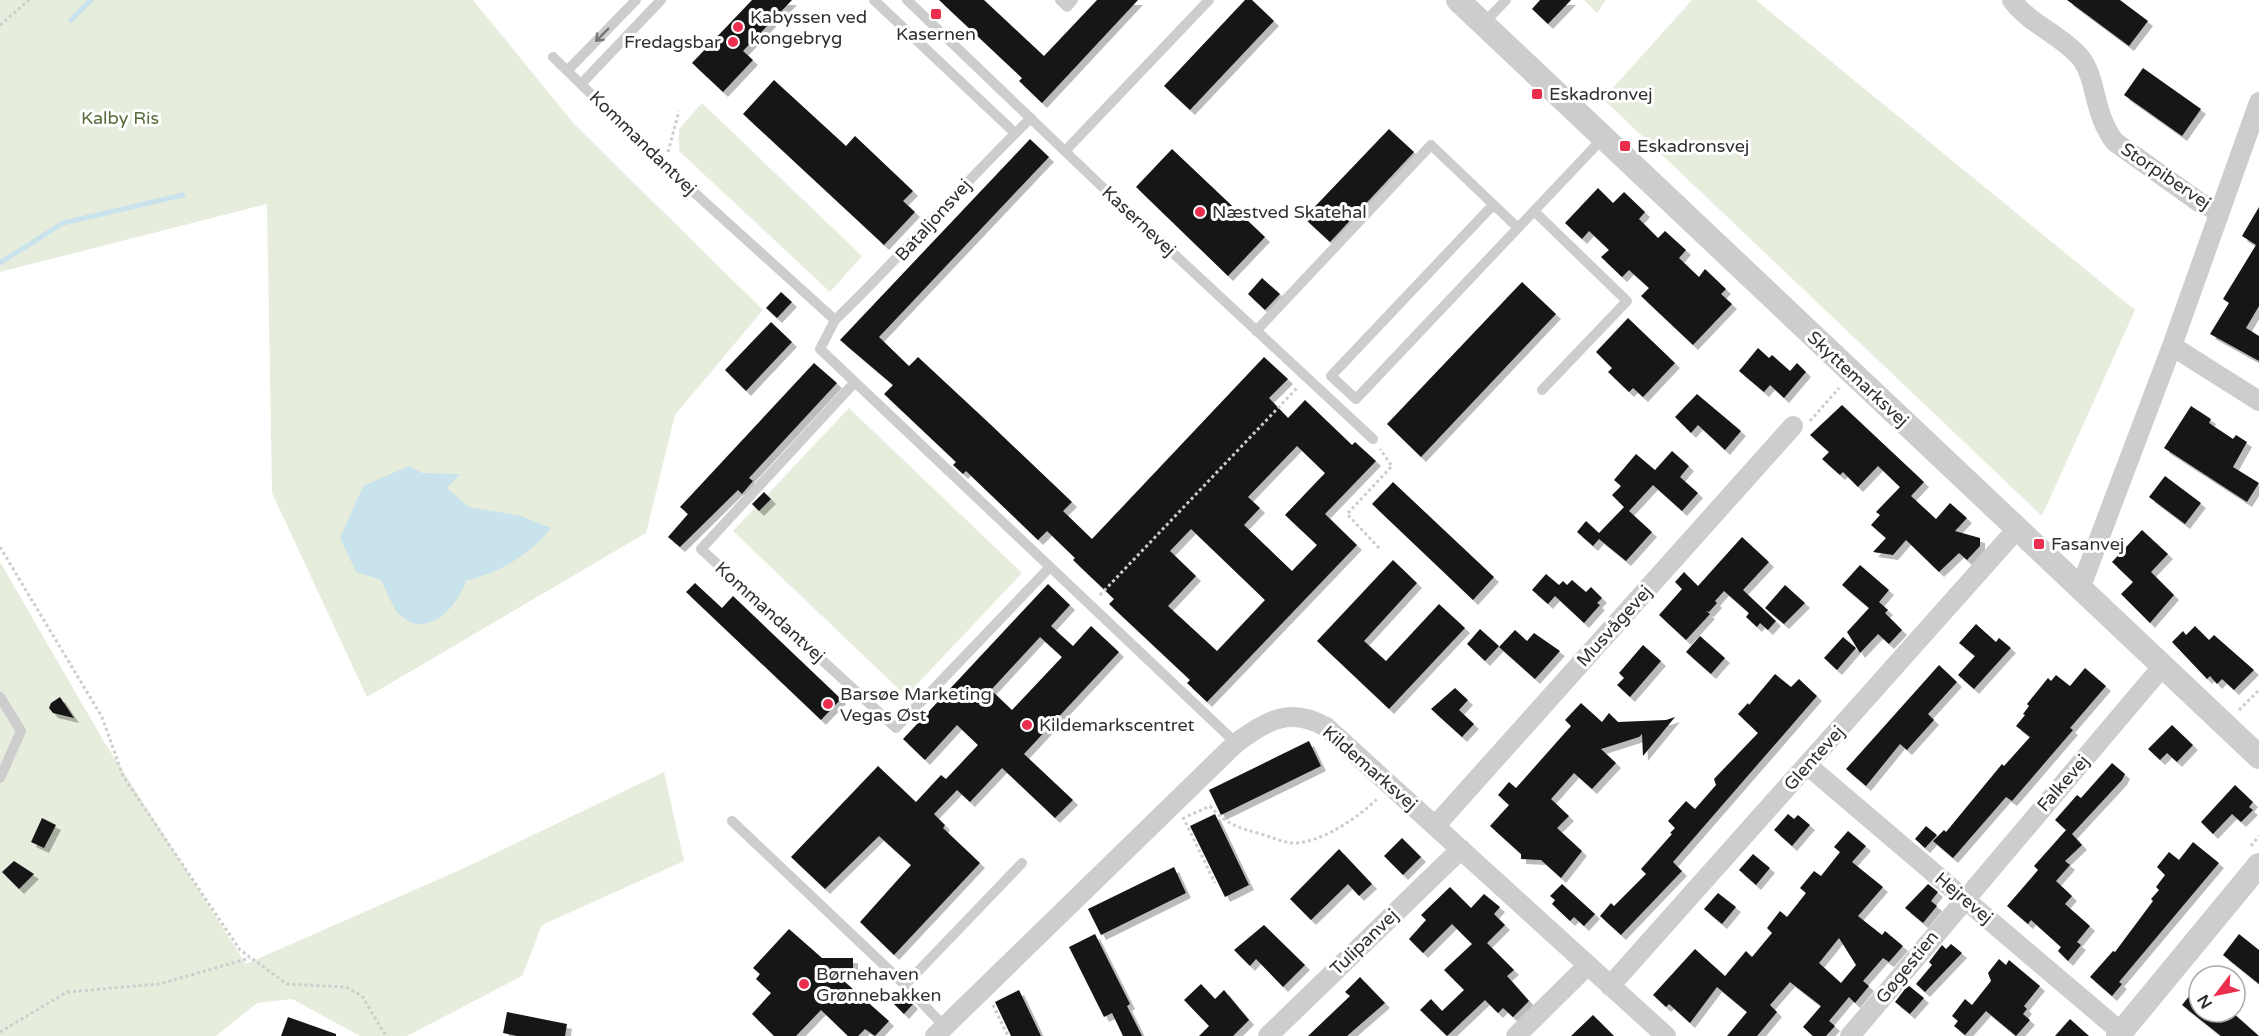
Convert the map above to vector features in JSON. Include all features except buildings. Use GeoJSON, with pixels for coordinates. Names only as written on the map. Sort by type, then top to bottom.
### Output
{"type":"FeatureCollection","features":[{"type":"Feature","properties":{"kind":"street","name":"Skyttemarksvej"},"geometry":{"type":"LineString","coordinates":[[1458,0],[2259,757]]}},
{"type":"Feature","properties":{"kind":"street","name":"Storpibervej"},"geometry":{"type":"LineString","coordinates":[[2012,0],[2020,11],[2063,41],[2081,58],[2091,83],[2098,112],[2105,129],[2115,142],[2199,202],[2220,212]]}},
{"type":"Feature","properties":{"kind":"street"},"geometry":{"type":"LineString","coordinates":[[2080,589],[2172,346],[2259,102]]}},
{"type":"Feature","properties":{"kind":"street"},"geometry":{"type":"LineString","coordinates":[[2172,346],[2259,400]]}},
{"type":"Feature","properties":{"kind":"street","name":"Musvågevej"},"geometry":{"type":"LineString","coordinates":[[1436,825],[1793,426]]}},
{"type":"Feature","properties":{"kind":"street","name":"Glentevej"},"geometry":{"type":"LineString","coordinates":[[1610,986],[2017,529]]}},
{"type":"Feature","properties":{"kind":"street","name":"Falkevej"},"geometry":{"type":"LineString","coordinates":[[1964,898],[2162,667]]}},
{"type":"Feature","properties":{"kind":"street","name":"Kildemarksvej"},"geometry":{"type":"LineString","coordinates":[[940,1031],[984,988],[1180,810],[1236,744],[1270,720],[1290,716],[1308,717],[1326,727],[1666,1036]]}},
{"type":"Feature","properties":{"kind":"street","name":"Hejrevej"},"geometry":{"type":"LineString","coordinates":[[1807,765],[2120,1034]]}},
{"type":"Feature","properties":{"kind":"street","name":"Tulipanvej"},"geometry":{"type":"LineString","coordinates":[[1268,1036],[1461,849]]}},
{"type":"Feature","properties":{"kind":"street"},"geometry":{"type":"LineString","coordinates":[[2120,1034],[2259,865]]}},
{"type":"Feature","properties":{"kind":"street","name":"Gøgestien"},"geometry":{"type":"LineString","coordinates":[[1850,1036],[1964,898]]}},
{"type":"Feature","properties":{"kind":"street"},"geometry":{"type":"LineString","coordinates":[[1516,1036],[1587,966]]}},
{"type":"Feature","properties":{"kind":"lane"},"geometry":{"type":"LineString","coordinates":[[567,70],[636,0]]}},
{"type":"Feature","properties":{"kind":"lane"},"geometry":{"type":"LineString","coordinates":[[581,84],[661,0]]}},
{"type":"Feature","properties":{"kind":"lane"},"geometry":{"type":"LineString","coordinates":[[874,0],[1015,133]]}},
{"type":"Feature","properties":{"kind":"lane","name":"Kasernevej"},"geometry":{"type":"LineString","coordinates":[[907,0],[1117,201],[1373,439]]}},
{"type":"Feature","properties":{"kind":"lane"},"geometry":{"type":"LineString","coordinates":[[1060,0],[1067,7],[1073,0]]}},
{"type":"Feature","properties":{"kind":"lane"},"geometry":{"type":"LineString","coordinates":[[1066,150],[1209,0]]}},
{"type":"Feature","properties":{"kind":"lane"},"geometry":{"type":"LineString","coordinates":[[1483,24],[1506,0]]}},
{"type":"Feature","properties":{"kind":"lane","name":"Kommandantvej"},"geometry":{"type":"LineString","coordinates":[[553,57],[665,166],[835,320]]}},
{"type":"Feature","properties":{"kind":"lane","name":"Bataljonsvej"},"geometry":{"type":"LineString","coordinates":[[835,320],[888,270],[1031,118]]}},
{"type":"Feature","properties":{"kind":"lane"},"geometry":{"type":"LineString","coordinates":[[1493,205],[1331,376],[1356,399],[1604,137]]}},
{"type":"Feature","properties":{"kind":"lane"},"geometry":{"type":"LineString","coordinates":[[1256,331],[1431,145],[1518,228]]}},
{"type":"Feature","properties":{"kind":"lane"},"geometry":{"type":"LineString","coordinates":[[1534,211],[1627,301],[1542,390]]}},
{"type":"Feature","properties":{"kind":"lane"},"geometry":{"type":"LineString","coordinates":[[835,320],[820,349],[1236,744]]}},
{"type":"Feature","properties":{"kind":"lane","name":"Kommandantvej"},"geometry":{"type":"LineString","coordinates":[[855,382],[701,549],[896,728],[1050,567]]}},
{"type":"Feature","properties":{"kind":"lane"},"geometry":{"type":"LineString","coordinates":[[0,697],[21,731],[0,778]]}},
{"type":"Feature","properties":{"kind":"lane"},"geometry":{"type":"LineString","coordinates":[[732,821],[905,985],[940,1031]]}},
{"type":"Feature","properties":{"kind":"lane"},"geometry":{"type":"LineString","coordinates":[[905,985],[1022,863]]}},
{"type":"Feature","properties":{"kind":"path"},"geometry":{"type":"LineString","coordinates":[[0,25],[28,0]]}},
{"type":"Feature","properties":{"kind":"path"},"geometry":{"type":"LineString","coordinates":[[665,166],[679,111]]}},
{"type":"Feature","properties":{"kind":"path"},"geometry":{"type":"LineString","coordinates":[[1793,426],[1804,427],[1852,373]]}},
{"type":"Feature","properties":{"kind":"path"},"geometry":{"type":"LineString","coordinates":[[1090,605],[1307,378]]}},
{"type":"Feature","properties":{"kind":"path"},"geometry":{"type":"LineString","coordinates":[[1373,439],[1392,466],[1347,514],[1379,548]]}},
{"type":"Feature","properties":{"kind":"path"},"geometry":{"type":"LineString","coordinates":[[0,547],[102,717],[123,776],[240,950],[286,984],[346,987],[362,996],[386,1036]]}},
{"type":"Feature","properties":{"kind":"path"},"geometry":{"type":"LineString","coordinates":[[2224,725],[2259,690]]}},
{"type":"Feature","properties":{"kind":"path"},"geometry":{"type":"LineString","coordinates":[[1215,883],[1180,810],[1210,806],[1223,822],[1236,828],[1294,843],[1311,841],[1360,815],[1390,784]]}},
{"type":"Feature","properties":{"kind":"path"},"geometry":{"type":"LineString","coordinates":[[0,1032],[67,992],[159,984],[250,958]]}},
{"type":"Feature","properties":{"kind":"path"},"geometry":{"type":"LineString","coordinates":[[984,988],[1008,1036]]}},
{"type":"Feature","properties":{"kind":"green space","name":"Kalby Ris"},"geometry":{"type":"Polygon","coordinates":[[[0,0],[473,0],[575,125],[763,310],[675,415],[646,533],[367,697],[272,493],[267,204],[0,272],[0,0]]]}},
{"type":"Feature","properties":{"kind":"green space"},"geometry":{"type":"Polygon","coordinates":[[[1584,0],[1606,0],[1597,13],[1584,0]]]}},
{"type":"Feature","properties":{"kind":"green space"},"geometry":{"type":"Polygon","coordinates":[[[1692,0],[1756,0],[2135,310],[2042,516],[1603,99],[1692,0]]]}},
{"type":"Feature","properties":{"kind":"green space"},"geometry":{"type":"Polygon","coordinates":[[[702,103],[862,256],[830,292],[679,151],[679,129],[702,103]]]}},
{"type":"Feature","properties":{"kind":"green space"},"geometry":{"type":"Polygon","coordinates":[[[849,408],[1022,573],[906,696],[733,531],[849,408]]]}},
{"type":"Feature","properties":{"kind":"green space"},"geometry":{"type":"Polygon","coordinates":[[[0,562],[103,740],[246,964],[462,869],[664,772],[684,861],[542,925],[522,976],[407,1036],[360,1036],[292,999],[257,1003],[216,1036],[0,1036],[0,562]]]}},
{"type":"Feature","properties":{"kind":"water"},"geometry":{"type":"Polygon","coordinates":[[[409,466],[422,473],[460,474],[447,488],[469,507],[521,516],[551,528],[533,547],[513,562],[466,581],[448,611],[429,623],[419,624],[408,621],[398,613],[381,580],[356,572],[340,538],[363,486],[409,466]]]}},
{"type":"Feature","properties":{"kind":"waterway"},"geometry":{"type":"LineString","coordinates":[[71,20],[91,0]]}},
{"type":"Feature","properties":{"kind":"waterway"},"geometry":{"type":"LineString","coordinates":[[0,263],[63,223],[183,195]]}},
{"type":"Feature","properties":{"kind":"place","name":"Kasernen"},"geometry":{"type":"Point","coordinates":[936,14]}},
{"type":"Feature","properties":{"kind":"place","name":"Kabyssen ved kongebryg"},"geometry":{"type":"Point","coordinates":[738,27]}},
{"type":"Feature","properties":{"kind":"place","name":"Fredagsbar"},"geometry":{"type":"Point","coordinates":[733,42]}},
{"type":"Feature","properties":{"kind":"place","name":"Eskadronvej"},"geometry":{"type":"Point","coordinates":[1537,94]}},
{"type":"Feature","properties":{"kind":"place","name":"Eskadronsvej"},"geometry":{"type":"Point","coordinates":[1625,146]}},
{"type":"Feature","properties":{"kind":"place","name":"Næstved Skatehal"},"geometry":{"type":"Point","coordinates":[1200,212]}},
{"type":"Feature","properties":{"kind":"place","name":"Fasanvej"},"geometry":{"type":"Point","coordinates":[2039,544]}},
{"type":"Feature","properties":{"kind":"place","name":"Barsøe Marketing Vegas Øst"},"geometry":{"type":"Point","coordinates":[828,704]}},
{"type":"Feature","properties":{"kind":"place","name":"Kildemarkscentret"},"geometry":{"type":"Point","coordinates":[1027,725]}},
{"type":"Feature","properties":{"kind":"place","name":"Børnehaven Grønnebakken"},"geometry":{"type":"Point","coordinates":[804,984]}}]}
